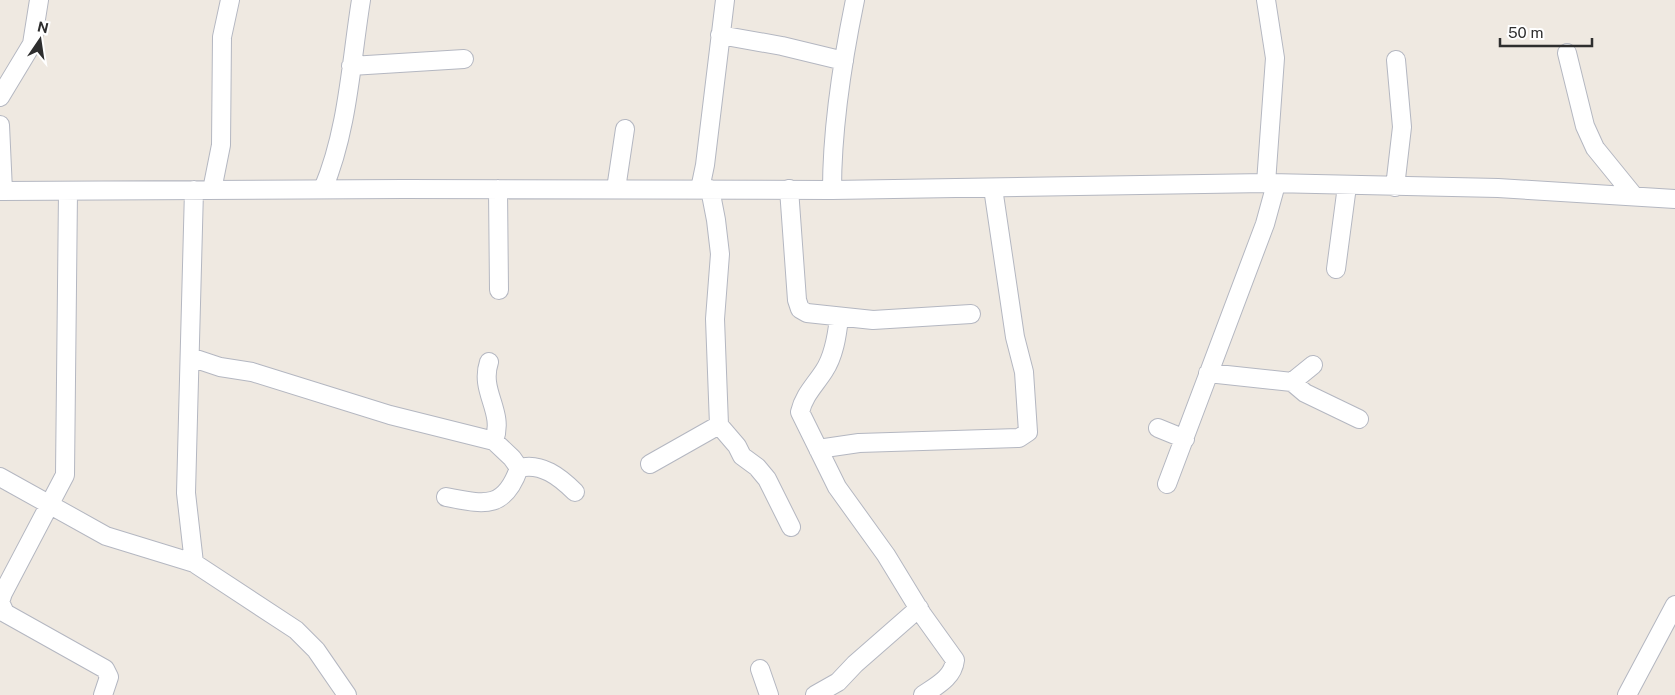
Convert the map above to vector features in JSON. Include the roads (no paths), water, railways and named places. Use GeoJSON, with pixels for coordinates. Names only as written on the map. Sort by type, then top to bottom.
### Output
{"type":"FeatureCollection","features":[{"type":"Feature","properties":{"kind":"street"},"geometry":{"type":"LineString","coordinates":[[0,97],[32,44],[39,0]]}},
{"type":"Feature","properties":{"kind":"street"},"geometry":{"type":"LineString","coordinates":[[212,190],[221,145],[222,36],[230,0]]}},
{"type":"Feature","properties":{"kind":"street"},"geometry":{"type":"LineString","coordinates":[[323,189],[332,168],[361,0]]}},
{"type":"Feature","properties":{"kind":"street"},"geometry":{"type":"LineString","coordinates":[[725,0],[705,165],[705,189],[716,220],[720,254],[715,319],[719,425],[742,456],[757,467],[767,479],[791,527]]}},
{"type":"Feature","properties":{"kind":"street"},"geometry":{"type":"LineString","coordinates":[[832,190],[832,150],[844,61],[855,0]]}},
{"type":"Feature","properties":{"kind":"street"},"geometry":{"type":"LineString","coordinates":[[1167,484],[1265,224],[1271,183],[1275,58],[1266,0]]}},
{"type":"Feature","properties":{"kind":"street"},"geometry":{"type":"LineString","coordinates":[[720,35],[782,46],[844,61]]}},
{"type":"Feature","properties":{"kind":"street"},"geometry":{"type":"LineString","coordinates":[[1567,53],[1585,126],[1596,148],[1634,196]]}},
{"type":"Feature","properties":{"kind":"street"},"geometry":{"type":"LineString","coordinates":[[351,66],[464,59]]}},
{"type":"Feature","properties":{"kind":"street"},"geometry":{"type":"LineString","coordinates":[[1395,187],[1402,127],[1396,60]]}},
{"type":"Feature","properties":{"kind":"street"},"geometry":{"type":"LineString","coordinates":[[0,125],[1,191],[323,189],[832,190],[1271,183],[1498,188],[1675,199]]}},
{"type":"Feature","properties":{"kind":"street"},"geometry":{"type":"LineString","coordinates":[[616,189],[625,129]]}},
{"type":"Feature","properties":{"kind":"street"},"geometry":{"type":"LineString","coordinates":[[332,168],[343,189]]}},
{"type":"Feature","properties":{"kind":"street"},"geometry":{"type":"LineString","coordinates":[[1336,269],[1347,186]]}},
{"type":"Feature","properties":{"kind":"street"},"geometry":{"type":"LineString","coordinates":[[818,449],[859,443],[1019,438],[1028,432],[1024,372],[1015,338],[993,188]]}},
{"type":"Feature","properties":{"kind":"street"},"geometry":{"type":"LineString","coordinates":[[498,189],[499,290]]}},
{"type":"Feature","properties":{"kind":"street"},"geometry":{"type":"LineString","coordinates":[[789,189],[797,300],[800,308],[807,313],[839,318],[873,320],[971,314]]}},
{"type":"Feature","properties":{"kind":"street"},"geometry":{"type":"LineString","coordinates":[[194,190],[186,493],[194,563]]}},
{"type":"Feature","properties":{"kind":"street"},"geometry":{"type":"LineString","coordinates":[[68,191],[65,475],[3,592],[0,602],[5,613],[106,669],[109,678],[103,695]]}},
{"type":"Feature","properties":{"kind":"street"},"geometry":{"type":"LineString","coordinates":[[839,318],[834,346],[825,370],[807,393],[800,412],[837,487],[886,555],[918,608],[955,660],[954,669],[947,678],[923,695]]}},
{"type":"Feature","properties":{"kind":"street"},"geometry":{"type":"LineString","coordinates":[[190,358],[220,367],[252,372],[390,415],[494,441],[512,458],[519,468]]}},
{"type":"Feature","properties":{"kind":"street"},"geometry":{"type":"LineString","coordinates":[[489,362],[486,371],[486,382],[488,392],[496,407],[497,422],[494,441]]}},
{"type":"Feature","properties":{"kind":"street"},"geometry":{"type":"LineString","coordinates":[[1292,382],[1313,364]]}},
{"type":"Feature","properties":{"kind":"street"},"geometry":{"type":"LineString","coordinates":[[1208,373],[1292,382],[1305,392],[1358,419]]}},
{"type":"Feature","properties":{"kind":"street"},"geometry":{"type":"LineString","coordinates":[[650,464],[719,425]]}},
{"type":"Feature","properties":{"kind":"street"},"geometry":{"type":"LineString","coordinates":[[1158,428],[1185,439]]}},
{"type":"Feature","properties":{"kind":"street"},"geometry":{"type":"LineString","coordinates":[[519,468],[539,468],[552,473],[575,492]]}},
{"type":"Feature","properties":{"kind":"street"},"geometry":{"type":"LineString","coordinates":[[446,497],[478,503],[492,503],[505,495],[514,481],[519,468]]}},
{"type":"Feature","properties":{"kind":"street"},"geometry":{"type":"LineString","coordinates":[[0,477],[106,536],[194,563],[301,635],[316,650],[347,695]]}},
{"type":"Feature","properties":{"kind":"street"},"geometry":{"type":"LineString","coordinates":[[1628,695],[1675,605]]}},
{"type":"Feature","properties":{"kind":"street"},"geometry":{"type":"LineString","coordinates":[[815,695],[838,682],[855,664],[918,608]]}},
{"type":"Feature","properties":{"kind":"street"},"geometry":{"type":"LineString","coordinates":[[760,669],[769,695]]}}]}
